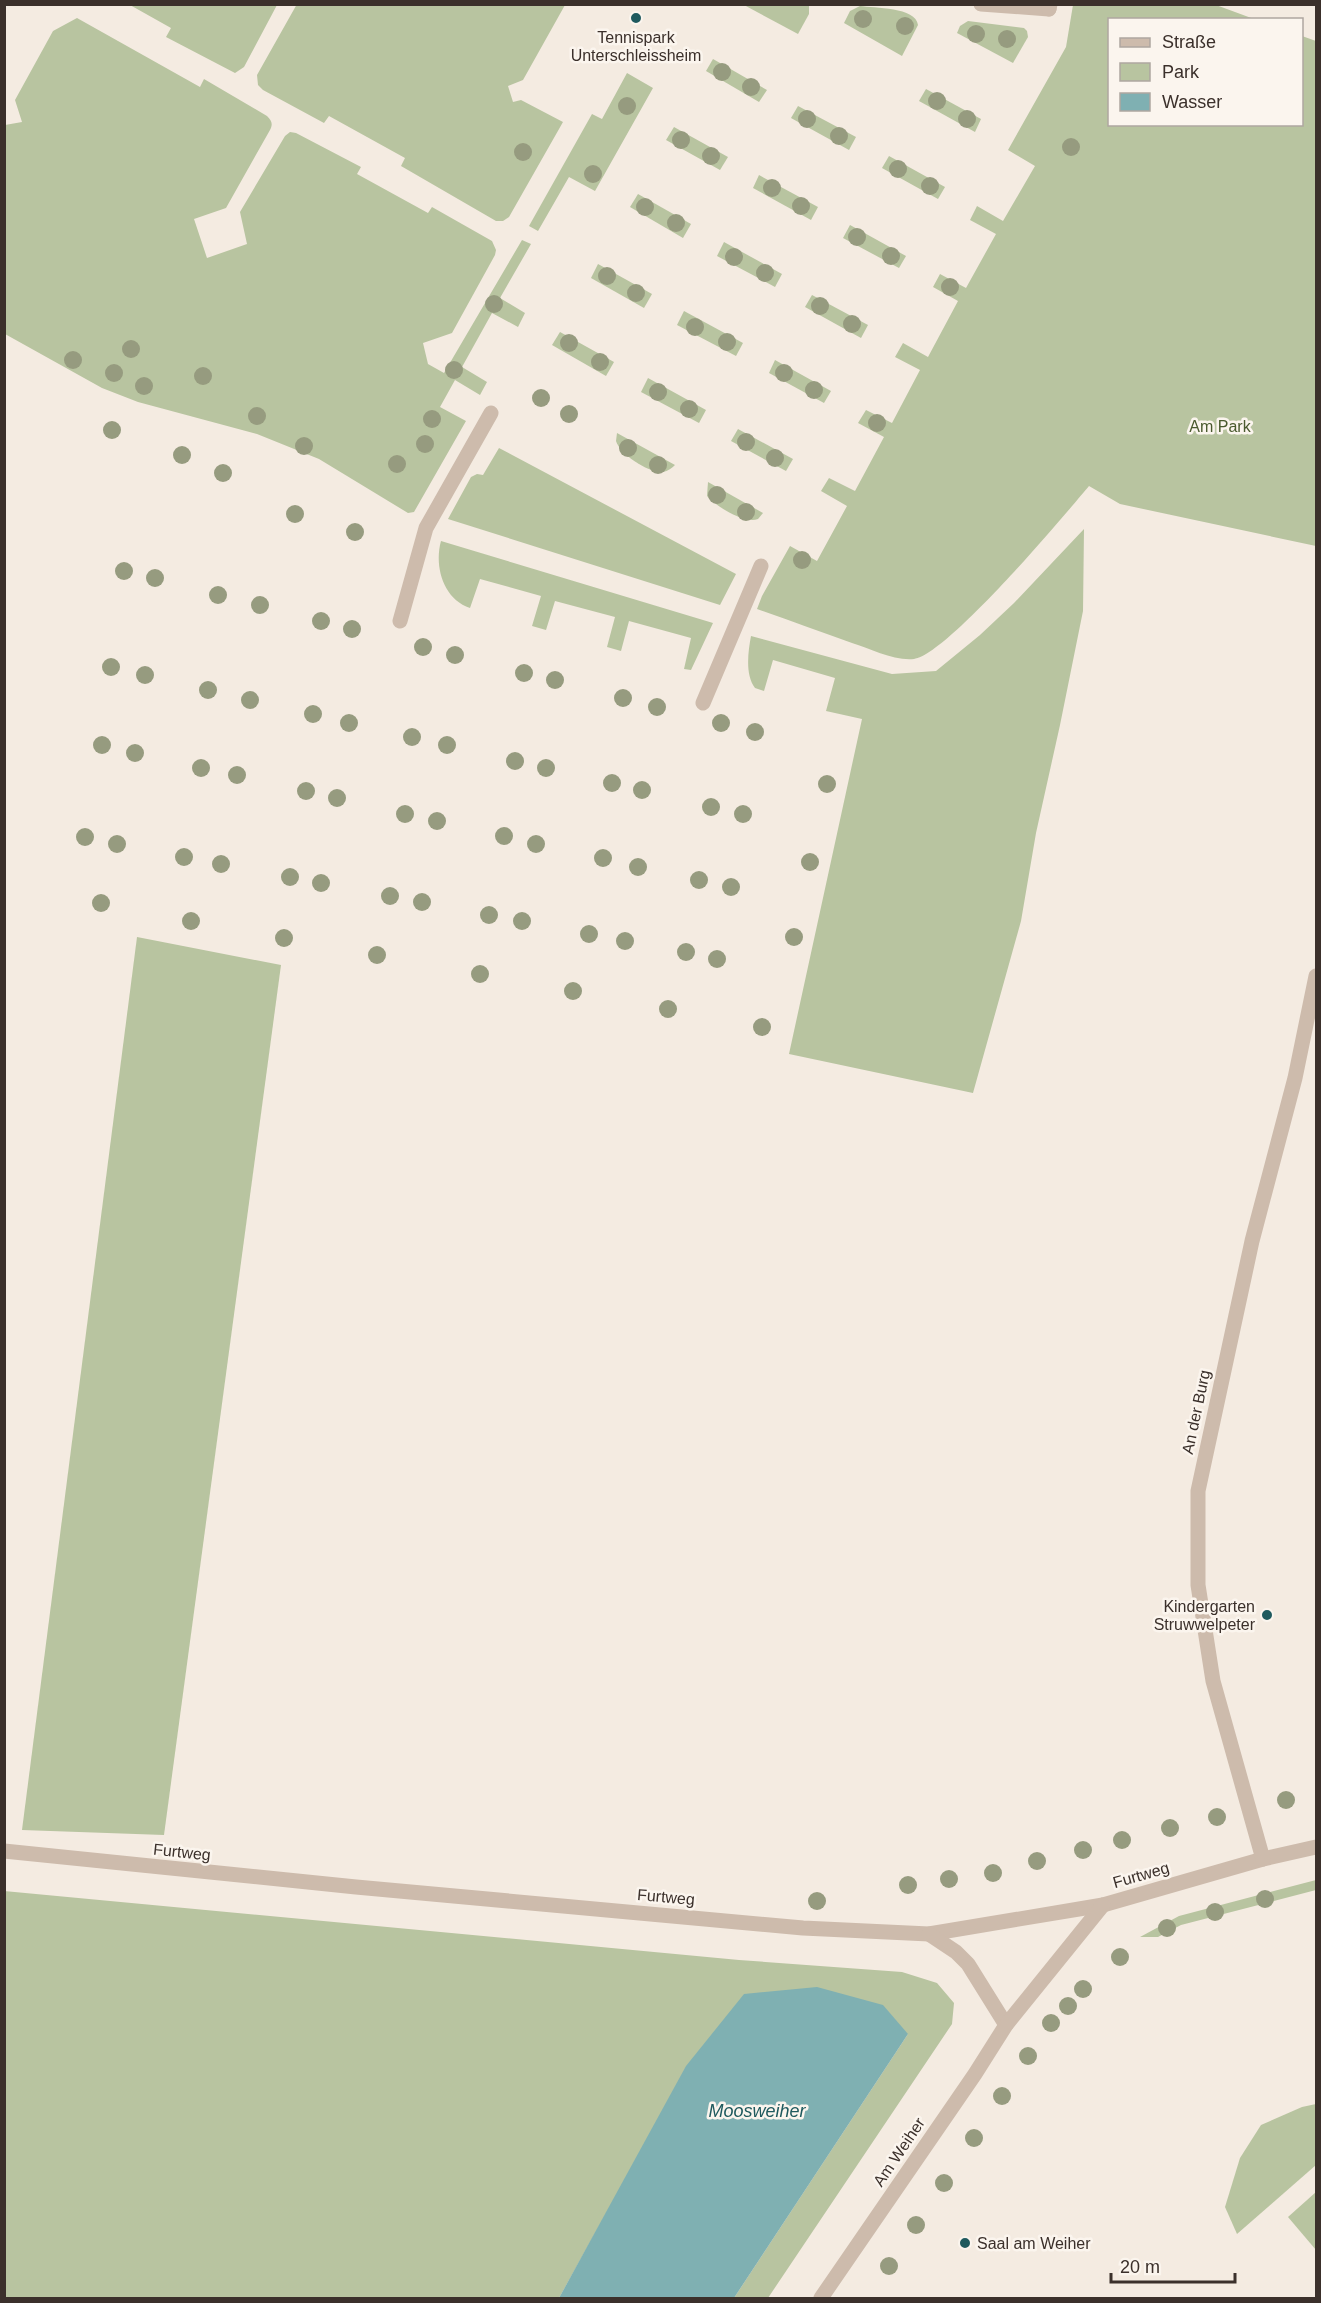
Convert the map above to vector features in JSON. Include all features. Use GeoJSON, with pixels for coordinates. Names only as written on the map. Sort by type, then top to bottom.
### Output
{"type":"FeatureCollection","features":[{"type":"Feature","properties":{"kind":"street"},"geometry":{"type":"LineString","coordinates":[[981,4],[1049,7]]}},
{"type":"Feature","properties":{"kind":"street"},"geometry":{"type":"LineString","coordinates":[[400,621],[426,528],[491,413]]}},
{"type":"Feature","properties":{"kind":"street"},"geometry":{"type":"LineString","coordinates":[[703,703],[761,566]]}},
{"type":"Feature","properties":{"kind":"street","name":"An der Burg"},"geometry":{"type":"LineString","coordinates":[[1263,1859],[1213,1681],[1198,1585],[1198,1491],[1252,1241],[1294,1078],[1317,976]]}},
{"type":"Feature","properties":{"kind":"street","name":"Furtweg"},"geometry":{"type":"LineString","coordinates":[[4,1851],[369,1889],[803,1928],[929,1934],[1103,1905],[1263,1859],[1317,1847]]}},
{"type":"Feature","properties":{"kind":"street","name":"Am Weiher"},"geometry":{"type":"LineString","coordinates":[[821,2298],[975,2074],[1006,2025],[1103,1905]]}},
{"type":"Feature","properties":{"kind":"street"},"geometry":{"type":"LineString","coordinates":[[929,1934],[956,1952],[968,1964],[1006,2025]]}},
{"type":"Feature","properties":{"kind":"green space"},"geometry":{"type":"Polygon","coordinates":[[[297,4],[565,5],[523,80],[508,86],[513,102],[521,100],[563,122],[509,217],[503,221],[496,221],[401,166],[405,158],[329,116],[324,123],[263,90],[258,85],[257,75],[297,4]]]}},
{"type":"Feature","properties":{"kind":"green space"},"geometry":{"type":"Polygon","coordinates":[[[130,5],[277,5],[244,67],[235,73],[166,37],[171,28],[130,5]]]}},
{"type":"Feature","properties":{"kind":"green space"},"geometry":{"type":"Polygon","coordinates":[[[744,5],[809,5],[809,14],[798,34],[744,5]]]}},
{"type":"Feature","properties":{"kind":"green space","name":"Am Park"},"geometry":{"type":"Polygon","coordinates":[[[1073,5],[1216,5],[1251,18],[1108,18],[1108,126],[1303,126],[1303,36],[1316,41],[1316,546],[1120,504],[1089,486],[977,611],[930,652],[914,659],[883,654],[757,609],[790,546],[817,561],[847,506],[821,491],[829,478],[855,491],[884,437],[858,423],[866,410],[892,423],[920,370],[895,357],[903,343],[928,357],[958,301],[933,287],[940,274],[966,288],[996,234],[970,220],[977,206],[1003,221],[1035,166],[1008,150],[1066,47],[1073,5]]]}},
{"type":"Feature","properties":{"kind":"green space"},"geometry":{"type":"Polygon","coordinates":[[[860,6],[902,12],[916,19],[918,25],[902,56],[844,23],[850,11],[860,6]]]}},
{"type":"Feature","properties":{"kind":"green space"},"geometry":{"type":"Polygon","coordinates":[[[77,18],[200,87],[204,79],[267,116],[271,121],[270,130],[226,208],[194,219],[207,258],[247,244],[240,212],[285,136],[290,132],[296,133],[361,167],[357,174],[428,213],[432,207],[492,241],[496,250],[495,255],[452,333],[423,343],[428,364],[444,373],[522,240],[531,244],[500,298],[525,313],[518,327],[492,313],[462,367],[487,382],[480,395],[455,380],[440,407],[466,421],[414,512],[408,513],[319,459],[257,434],[138,402],[102,388],[5,334],[5,125],[22,122],[15,100],[53,31],[77,18]]]}},
{"type":"Feature","properties":{"kind":"green space"},"geometry":{"type":"Polygon","coordinates":[[[968,21],[1024,28],[1028,37],[1013,63],[957,33],[960,26],[968,21]]]}},
{"type":"Feature","properties":{"kind":"green space"},"geometry":{"type":"Polygon","coordinates":[[[713,59],[767,90],[759,102],[706,71],[713,59]]]}},
{"type":"Feature","properties":{"kind":"green space"},"geometry":{"type":"Polygon","coordinates":[[[627,73],[653,88],[595,191],[569,177],[538,231],[529,226],[592,114],[602,119],[627,73]]]}},
{"type":"Feature","properties":{"kind":"green space"},"geometry":{"type":"Polygon","coordinates":[[[926,89],[981,119],[975,132],[919,101],[926,89]]]}},
{"type":"Feature","properties":{"kind":"green space"},"geometry":{"type":"Polygon","coordinates":[[[798,106],[856,137],[849,150],[791,118],[798,106]]]}},
{"type":"Feature","properties":{"kind":"green space"},"geometry":{"type":"Polygon","coordinates":[[[674,127],[728,157],[720,170],[666,140],[674,127]]]}},
{"type":"Feature","properties":{"kind":"green space"},"geometry":{"type":"Polygon","coordinates":[[[889,156],[945,187],[938,199],[882,168],[889,156]]]}},
{"type":"Feature","properties":{"kind":"green space"},"geometry":{"type":"Polygon","coordinates":[[[759,175],[818,207],[811,220],[753,188],[759,175]]]}},
{"type":"Feature","properties":{"kind":"green space"},"geometry":{"type":"Polygon","coordinates":[[[638,194],[691,224],[683,238],[630,207],[638,194]]]}},
{"type":"Feature","properties":{"kind":"green space"},"geometry":{"type":"Polygon","coordinates":[[[850,225],[906,256],[899,268],[843,238],[850,225]]]}},
{"type":"Feature","properties":{"kind":"green space"},"geometry":{"type":"Polygon","coordinates":[[[724,242],[782,274],[775,287],[717,256],[724,242]]]}},
{"type":"Feature","properties":{"kind":"green space"},"geometry":{"type":"Polygon","coordinates":[[[598,264],[652,294],[644,308],[591,278],[598,264]]]}},
{"type":"Feature","properties":{"kind":"green space"},"geometry":{"type":"Polygon","coordinates":[[[812,295],[868,325],[861,338],[805,307],[812,295]]]}},
{"type":"Feature","properties":{"kind":"green space"},"geometry":{"type":"Polygon","coordinates":[[[684,311],[743,343],[736,356],[677,325],[684,311]]]}},
{"type":"Feature","properties":{"kind":"green space"},"geometry":{"type":"Polygon","coordinates":[[[560,332],[614,362],[606,376],[552,345],[560,332]]]}},
{"type":"Feature","properties":{"kind":"green space"},"geometry":{"type":"Polygon","coordinates":[[[775,360],[831,391],[824,403],[769,373],[775,360]]]}},
{"type":"Feature","properties":{"kind":"green space"},"geometry":{"type":"Polygon","coordinates":[[[648,378],[706,410],[699,423],[641,392],[648,378]]]}},
{"type":"Feature","properties":{"kind":"green space"},"geometry":{"type":"Polygon","coordinates":[[[738,429],[793,459],[786,471],[731,441],[738,429]]]}},
{"type":"Feature","properties":{"kind":"green space"},"geometry":{"type":"Polygon","coordinates":[[[617,433],[675,465],[663,472],[643,466],[629,457],[619,446],[616,441],[617,433]]]}},
{"type":"Feature","properties":{"kind":"green space"},"geometry":{"type":"Polygon","coordinates":[[[499,448],[736,574],[720,605],[448,519],[471,477],[477,474],[483,475],[499,448]]]}},
{"type":"Feature","properties":{"kind":"green space"},"geometry":{"type":"Polygon","coordinates":[[[708,482],[763,513],[758,519],[752,520],[731,514],[707,496],[708,482]]]}},
{"type":"Feature","properties":{"kind":"green space"},"geometry":{"type":"Polygon","coordinates":[[[1084,529],[1083,611],[1036,833],[1021,921],[973,1093],[789,1054],[862,719],[826,711],[835,678],[773,660],[764,691],[755,688],[749,670],[748,656],[751,636],[892,674],[936,671],[1014,603],[1084,529]]]}},
{"type":"Feature","properties":{"kind":"green space"},"geometry":{"type":"Polygon","coordinates":[[[441,541],[713,623],[691,670],[684,669],[691,638],[629,621],[621,651],[607,647],[615,617],[555,601],[546,630],[532,626],[541,596],[480,579],[470,608],[453,597],[443,580],[439,561],[441,541]]]}},
{"type":"Feature","properties":{"kind":"green space"},"geometry":{"type":"Polygon","coordinates":[[[137,937],[281,965],[164,1835],[22,1830],[137,937]]]}},
{"type":"Feature","properties":{"kind":"green space"},"geometry":{"type":"Polygon","coordinates":[[[1316,1880],[1316,1890],[1181,1925],[1158,1937],[1140,1937],[1179,1916],[1316,1880]]]}},
{"type":"Feature","properties":{"kind":"green space"},"geometry":{"type":"Polygon","coordinates":[[[4,1891],[739,1960],[902,1972],[937,1983],[954,2003],[952,2024],[768,2298],[734,2298],[908,2034],[613,2201],[559,2298],[5,2298],[4,1891]]]}},
{"type":"Feature","properties":{"kind":"green space"},"geometry":{"type":"Polygon","coordinates":[[[1316,2104],[1316,2165],[1237,2234],[1225,2207],[1240,2158],[1261,2125],[1302,2107],[1316,2104]]]}},
{"type":"Feature","properties":{"kind":"green space"},"geometry":{"type":"Polygon","coordinates":[[[1316,2192],[1316,2250],[1288,2217],[1316,2192]]]}},
{"type":"Feature","properties":{"kind":"water","name":"Moosweiher"},"geometry":{"type":"Polygon","coordinates":[[[817,1987],[883,2005],[908,2034],[734,2298],[559,2298],[686,2066],[744,1994],[817,1987]]]}},
{"type":"Feature","properties":{"kind":"place","name":"Tennispark Unterschleissheim"},"geometry":{"type":"Point","coordinates":[636,18]}},
{"type":"Feature","properties":{"kind":"place","name":"Kindergarten Struwwelpeter"},"geometry":{"type":"Point","coordinates":[1267,1615]}},
{"type":"Feature","properties":{"kind":"place","name":"Saal am Weiher"},"geometry":{"type":"Point","coordinates":[965,2243]}}]}
